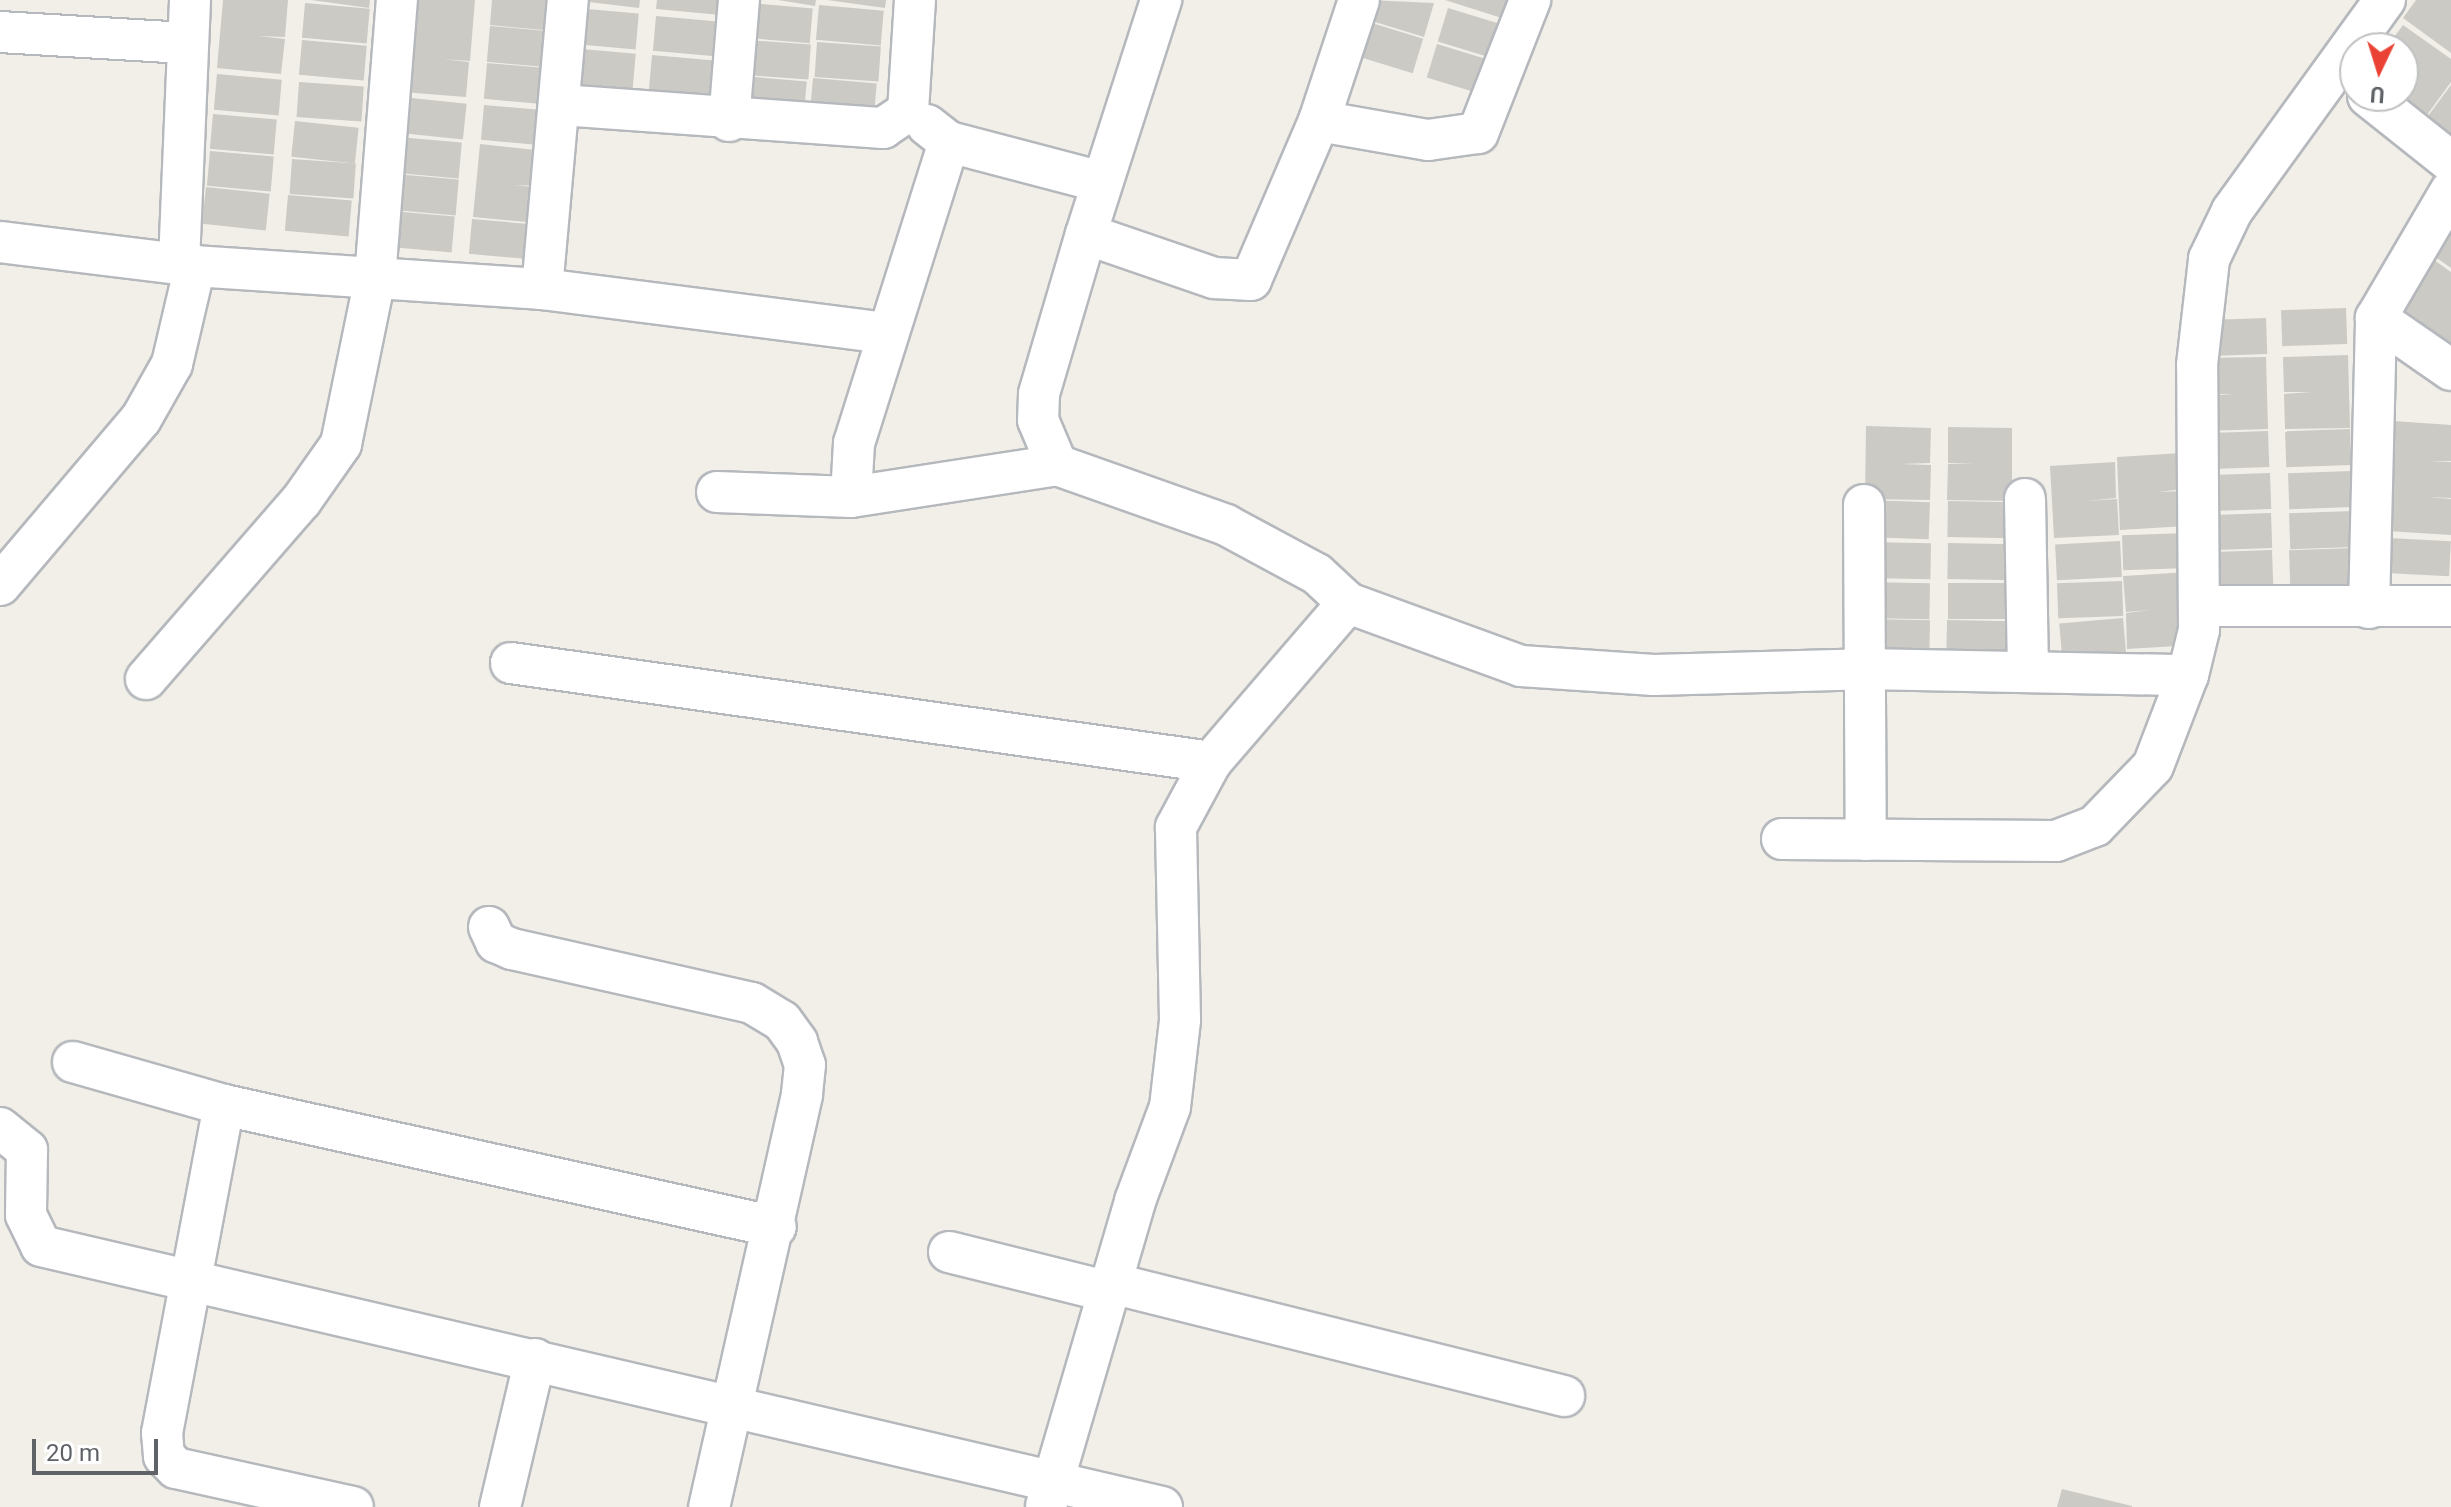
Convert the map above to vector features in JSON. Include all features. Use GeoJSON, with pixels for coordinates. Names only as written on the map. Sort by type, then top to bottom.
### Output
{"type":"FeatureCollection","features":[{"type":"Feature","properties":{"kind":"street"},"geometry":{"type":"LineString","coordinates":[[0,585],[141,419],[172,364],[187,264],[186,43],[190,0]]}},
{"type":"Feature","properties":{"kind":"street"},"geometry":{"type":"LineString","coordinates":[[146,679],[301,501],[341,444],[375,278],[397,0]]}},
{"type":"Feature","properties":{"kind":"street"},"geometry":{"type":"LineString","coordinates":[[542,289],[561,105],[568,0]]}},
{"type":"Feature","properties":{"kind":"street"},"geometry":{"type":"LineString","coordinates":[[729,121],[739,0]]}},
{"type":"Feature","properties":{"kind":"street"},"geometry":{"type":"LineString","coordinates":[[908,111],[915,0]]}},
{"type":"Feature","properties":{"kind":"street"},"geometry":{"type":"LineString","coordinates":[[1057,465],[1038,420],[1039,394],[1102,182],[1161,0]]}},
{"type":"Feature","properties":{"kind":"street"},"geometry":{"type":"LineString","coordinates":[[1086,234],[1214,278],[1251,280],[1319,121],[1359,0]]}},
{"type":"Feature","properties":{"kind":"street"},"geometry":{"type":"LineString","coordinates":[[1319,121],[1428,140],[1478,133],[1530,0]]}},
{"type":"Feature","properties":{"kind":"street"},"geometry":{"type":"LineString","coordinates":[[2373,32],[2385,0]]}},
{"type":"Feature","properties":{"kind":"street"},"geometry":{"type":"LineString","coordinates":[[0,32],[186,43]]}},
{"type":"Feature","properties":{"kind":"street"},"geometry":{"type":"LineString","coordinates":[[1782,839],[2056,841],[2095,826],[2153,766],[2188,675],[2199,606],[2197,365],[2209,259],[2232,211],[2339,100]]}},
{"type":"Feature","properties":{"kind":"street"},"geometry":{"type":"LineString","coordinates":[[561,105],[872,131],[908,111]]}},
{"type":"Feature","properties":{"kind":"street"},"geometry":{"type":"LineString","coordinates":[[908,111],[949,142],[1102,182]]}},
{"type":"Feature","properties":{"kind":"street"},"geometry":{"type":"LineString","coordinates":[[2389,112],[2451,162]]}},
{"type":"Feature","properties":{"kind":"street"},"geometry":{"type":"LineString","coordinates":[[851,497],[854,443],[884,333],[949,142]]}},
{"type":"Feature","properties":{"kind":"street"},"geometry":{"type":"LineString","coordinates":[[2369,608],[2376,318],[2451,190]]}},
{"type":"Feature","properties":{"kind":"street"},"geometry":{"type":"LineString","coordinates":[[0,242],[187,264],[542,289],[884,333]]}},
{"type":"Feature","properties":{"kind":"street"},"geometry":{"type":"LineString","coordinates":[[2376,318],[2451,370]]}},
{"type":"Feature","properties":{"kind":"street"},"geometry":{"type":"LineString","coordinates":[[717,492],[851,497],[1057,465],[1226,525],[1317,574],[1348,603],[1521,666],[1654,675],[1864,669],[2188,675]]}},
{"type":"Feature","properties":{"kind":"street"},"geometry":{"type":"LineString","coordinates":[[2025,499],[2028,670]]}},
{"type":"Feature","properties":{"kind":"street"},"geometry":{"type":"LineString","coordinates":[[1864,505],[1866,840]]}},
{"type":"Feature","properties":{"kind":"street"},"geometry":{"type":"LineString","coordinates":[[1049,1494],[1110,1288],[1170,1107],[1180,1020],[1172,859],[1187,796],[1211,762],[1348,603]]}},
{"type":"Feature","properties":{"kind":"street"},"geometry":{"type":"LineString","coordinates":[[2199,606],[2451,606]]}},
{"type":"Feature","properties":{"kind":"street"},"geometry":{"type":"LineString","coordinates":[[511,663],[1211,762]]}},
{"type":"Feature","properties":{"kind":"street"},"geometry":{"type":"LineString","coordinates":[[489,927],[496,942],[512,949],[752,1003],[782,1021],[805,1065],[776,1227],[709,1507]]}},
{"type":"Feature","properties":{"kind":"street"},"geometry":{"type":"LineString","coordinates":[[73,1062],[224,1105],[776,1227]]}},
{"type":"Feature","properties":{"kind":"street"},"geometry":{"type":"LineString","coordinates":[[224,1105],[162,1433],[168,1462],[353,1507]]}},
{"type":"Feature","properties":{"kind":"street"},"geometry":{"type":"LineString","coordinates":[[0,1128],[27,1150],[26,1215],[41,1246],[535,1359],[1049,1494],[1162,1507]]}},
{"type":"Feature","properties":{"kind":"street"},"geometry":{"type":"LineString","coordinates":[[949,1252],[1564,1396]]}},
{"type":"Feature","properties":{"kind":"street"},"geometry":{"type":"LineString","coordinates":[[500,1507],[535,1359]]}},
{"type":"Feature","properties":{"kind":"building"},"geometry":{"type":"Polygon","coordinates":[[[223,0],[288,0],[285,37],[258,36],[285,39],[281,74],[217,68],[223,0]]]}},
{"type":"Feature","properties":{"kind":"building"},"geometry":{"type":"Polygon","coordinates":[[[311,0],[370,0],[369,8],[311,0]]]}},
{"type":"Feature","properties":{"kind":"building"},"geometry":{"type":"Polygon","coordinates":[[[410,0],[475,0],[470,61],[443,59],[469,62],[466,97],[402,92],[410,0]]]}},
{"type":"Feature","properties":{"kind":"building"},"geometry":{"type":"Polygon","coordinates":[[[492,0],[557,0],[554,31],[490,25],[492,0]]]}},
{"type":"Feature","properties":{"kind":"building"},"geometry":{"type":"Polygon","coordinates":[[[572,0],[640,0],[639,8],[572,0]]]}},
{"type":"Feature","properties":{"kind":"building"},"geometry":{"type":"Polygon","coordinates":[[[657,0],[722,0],[721,15],[656,9],[657,0]]]}},
{"type":"Feature","properties":{"kind":"building"},"geometry":{"type":"Polygon","coordinates":[[[778,0],[816,0],[815,6],[778,0]]]}},
{"type":"Feature","properties":{"kind":"building"},"geometry":{"type":"Polygon","coordinates":[[[827,0],[886,0],[885,8],[827,0]]]}},
{"type":"Feature","properties":{"kind":"building"},"geometry":{"type":"Polygon","coordinates":[[[1368,0],[1434,3],[1424,37],[1362,18],[1368,0]]]}},
{"type":"Feature","properties":{"kind":"building"},"geometry":{"type":"Polygon","coordinates":[[[1445,0],[1518,0],[1511,21],[1445,0]]]}},
{"type":"Feature","properties":{"kind":"building"},"geometry":{"type":"Polygon","coordinates":[[[2416,0],[2451,0],[2451,53],[2403,18],[2416,0]]]}},
{"type":"Feature","properties":{"kind":"building"},"geometry":{"type":"Polygon","coordinates":[[[305,3],[370,9],[367,44],[302,38],[305,3]]]}},
{"type":"Feature","properties":{"kind":"building"},"geometry":{"type":"Polygon","coordinates":[[[750,3],[813,8],[810,43],[747,38],[750,3]]]}},
{"type":"Feature","properties":{"kind":"building"},"geometry":{"type":"Polygon","coordinates":[[[819,5],[884,11],[881,46],[816,40],[819,5]]]}},
{"type":"Feature","properties":{"kind":"building"},"geometry":{"type":"Polygon","coordinates":[[[575,8],[639,14],[636,49],[572,44],[575,8]]]}},
{"type":"Feature","properties":{"kind":"building"},"geometry":{"type":"Polygon","coordinates":[[[1448,8],[1510,27],[1500,60],[1438,41],[1448,8]]]}},
{"type":"Feature","properties":{"kind":"building"},"geometry":{"type":"Polygon","coordinates":[[[656,16],[721,22],[718,57],[653,51],[656,16]]]}},
{"type":"Feature","properties":{"kind":"building"},"geometry":{"type":"Polygon","coordinates":[[[1362,20],[1423,39],[1413,73],[1351,54],[1362,20]]]}},
{"type":"Feature","properties":{"kind":"building"},"geometry":{"type":"Polygon","coordinates":[[[2403,25],[2413,32],[2398,32],[2403,25]]]}},
{"type":"Feature","properties":{"kind":"building"},"geometry":{"type":"Polygon","coordinates":[[[490,26],[555,32],[552,68],[487,62],[490,26]]]}},
{"type":"Feature","properties":{"kind":"building"},"geometry":{"type":"Polygon","coordinates":[[[2419,36],[2451,59],[2451,82],[2424,119],[2414,112],[2419,112],[2419,36]]]}},
{"type":"Feature","properties":{"kind":"building"},"geometry":{"type":"Polygon","coordinates":[[[302,40],[367,46],[364,81],[299,75],[302,40]]]}},
{"type":"Feature","properties":{"kind":"building"},"geometry":{"type":"Polygon","coordinates":[[[746,40],[811,45],[808,79],[744,75],[746,40]]]}},
{"type":"Feature","properties":{"kind":"building"},"geometry":{"type":"Polygon","coordinates":[[[817,42],[881,46],[878,81],[815,77],[817,42]]]}},
{"type":"Feature","properties":{"kind":"building"},"geometry":{"type":"Polygon","coordinates":[[[1437,44],[1499,63],[1489,96],[1427,77],[1437,44]]]}},
{"type":"Feature","properties":{"kind":"building"},"geometry":{"type":"Polygon","coordinates":[[[570,48],[636,54],[633,90],[567,84],[570,48]]]}},
{"type":"Feature","properties":{"kind":"building"},"geometry":{"type":"Polygon","coordinates":[[[652,55],[717,61],[714,97],[649,91],[652,55]]]}},
{"type":"Feature","properties":{"kind":"building"},"geometry":{"type":"Polygon","coordinates":[[[487,63],[551,69],[548,104],[484,99],[487,63]]]}},
{"type":"Feature","properties":{"kind":"building"},"geometry":{"type":"Polygon","coordinates":[[[217,74],[282,80],[279,116],[214,110],[217,74]]]}},
{"type":"Feature","properties":{"kind":"building"},"geometry":{"type":"Polygon","coordinates":[[[743,76],[807,82],[804,117],[740,112],[743,76]]]}},
{"type":"Feature","properties":{"kind":"building"},"geometry":{"type":"Polygon","coordinates":[[[813,78],[877,84],[874,119],[810,114],[813,78]]]}},
{"type":"Feature","properties":{"kind":"building"},"geometry":{"type":"Polygon","coordinates":[[[299,82],[364,87],[361,121],[297,117],[299,82]]]}},
{"type":"Feature","properties":{"kind":"building"},"geometry":{"type":"Polygon","coordinates":[[[2451,85],[2451,139],[2425,120],[2451,85]]]}},
{"type":"Feature","properties":{"kind":"building"},"geometry":{"type":"Polygon","coordinates":[[[402,97],[467,104],[463,140],[398,133],[402,97]]]}},
{"type":"Feature","properties":{"kind":"building"},"geometry":{"type":"Polygon","coordinates":[[[484,105],[548,111],[545,145],[481,140],[484,105]]]}},
{"type":"Feature","properties":{"kind":"building"},"geometry":{"type":"Polygon","coordinates":[[[213,114],[277,120],[274,154],[210,149],[213,114]]]}},
{"type":"Feature","properties":{"kind":"building"},"geometry":{"type":"Polygon","coordinates":[[[295,121],[359,128],[355,163],[291,157],[295,121]]]}},
{"type":"Feature","properties":{"kind":"building"},"geometry":{"type":"Polygon","coordinates":[[[398,137],[462,143],[459,178],[395,173],[398,137]]]}},
{"type":"Feature","properties":{"kind":"building"},"geometry":{"type":"Polygon","coordinates":[[[480,144],[544,151],[541,186],[515,185],[541,188],[538,223],[473,217],[480,144]]]}},
{"type":"Feature","properties":{"kind":"building"},"geometry":{"type":"Polygon","coordinates":[[[210,151],[274,157],[271,191],[207,186],[210,151]]]}},
{"type":"Feature","properties":{"kind":"building"},"geometry":{"type":"Polygon","coordinates":[[[292,159],[356,163],[353,198],[290,194],[292,159]]]}},
{"type":"Feature","properties":{"kind":"building"},"geometry":{"type":"Polygon","coordinates":[[[395,174],[459,180],[456,215],[392,210],[395,174]]]}},
{"type":"Feature","properties":{"kind":"building"},"geometry":{"type":"Polygon","coordinates":[[[206,187],[270,194],[266,230],[202,224],[206,187]]]}},
{"type":"Feature","properties":{"kind":"building"},"geometry":{"type":"Polygon","coordinates":[[[288,195],[352,201],[349,236],[285,231],[288,195]]]}},
{"type":"Feature","properties":{"kind":"building"},"geometry":{"type":"Polygon","coordinates":[[[391,211],[455,217],[452,252],[388,247],[391,211]]]}},
{"type":"Feature","properties":{"kind":"building"},"geometry":{"type":"Polygon","coordinates":[[[2451,218],[2451,268],[2427,251],[2451,218]]]}},
{"type":"Feature","properties":{"kind":"building"},"geometry":{"type":"Polygon","coordinates":[[[472,219],[537,225],[534,260],[469,254],[472,219]]]}},
{"type":"Feature","properties":{"kind":"building"},"geometry":{"type":"Polygon","coordinates":[[[2427,255],[2451,272],[2451,352],[2388,307],[2427,255]]]}},
{"type":"Feature","properties":{"kind":"building"},"geometry":{"type":"Polygon","coordinates":[[[2346,308],[2347,344],[2282,346],[2281,310],[2346,308]]]}},
{"type":"Feature","properties":{"kind":"building"},"geometry":{"type":"Polygon","coordinates":[[[2266,318],[2267,354],[2202,356],[2201,320],[2266,318]]]}},
{"type":"Feature","properties":{"kind":"building"},"geometry":{"type":"Polygon","coordinates":[[[2348,355],[2350,428],[2285,429],[2284,394],[2312,392],[2284,392],[2283,357],[2348,355]]]}},
{"type":"Feature","properties":{"kind":"building"},"geometry":{"type":"Polygon","coordinates":[[[2266,357],[2268,429],[2203,431],[2202,396],[2234,394],[2202,394],[2202,358],[2266,357]]]}},
{"type":"Feature","properties":{"kind":"building"},"geometry":{"type":"Polygon","coordinates":[[[2393,421],[2451,425],[2451,461],[2429,461],[2451,462],[2451,498],[2427,497],[2451,499],[2451,535],[2387,531],[2393,421]]]}},
{"type":"Feature","properties":{"kind":"building"},"geometry":{"type":"Polygon","coordinates":[[[1866,426],[1931,428],[1930,463],[1900,464],[1931,465],[1930,500],[1865,499],[1866,426]]]}},
{"type":"Feature","properties":{"kind":"building"},"geometry":{"type":"Polygon","coordinates":[[[1948,427],[2012,428],[2012,501],[1947,500],[1948,464],[1974,464],[1948,463],[1948,427]]]}},
{"type":"Feature","properties":{"kind":"building"},"geometry":{"type":"Polygon","coordinates":[[[2350,429],[2351,465],[2286,467],[2285,431],[2350,429]]]}},
{"type":"Feature","properties":{"kind":"building"},"geometry":{"type":"Polygon","coordinates":[[[2268,431],[2269,467],[2204,469],[2203,433],[2268,431]]]}},
{"type":"Feature","properties":{"kind":"building"},"geometry":{"type":"Polygon","coordinates":[[[2182,453],[2183,489],[2158,492],[2183,491],[2186,526],[2120,530],[2117,457],[2182,453]]]}},
{"type":"Feature","properties":{"kind":"building"},"geometry":{"type":"Polygon","coordinates":[[[2115,462],[2116,498],[2086,501],[2117,499],[2119,535],[2054,538],[2050,466],[2115,462]]]}},
{"type":"Feature","properties":{"kind":"building"},"geometry":{"type":"Polygon","coordinates":[[[2352,471],[2353,507],[2289,509],[2288,473],[2352,471]]]}},
{"type":"Feature","properties":{"kind":"building"},"geometry":{"type":"Polygon","coordinates":[[[2270,473],[2271,509],[2206,511],[2205,475],[2270,473]]]}},
{"type":"Feature","properties":{"kind":"building"},"geometry":{"type":"Polygon","coordinates":[[[1865,500],[1930,502],[1929,539],[1864,537],[1865,500]]]}},
{"type":"Feature","properties":{"kind":"building"},"geometry":{"type":"Polygon","coordinates":[[[1948,501],[2013,502],[2012,538],[1947,537],[1948,501]]]}},
{"type":"Feature","properties":{"kind":"building"},"geometry":{"type":"Polygon","coordinates":[[[2353,511],[2354,547],[2290,549],[2289,513],[2353,511]]]}},
{"type":"Feature","properties":{"kind":"building"},"geometry":{"type":"Polygon","coordinates":[[[2271,513],[2272,548],[2207,550],[2206,515],[2271,513]]]}},
{"type":"Feature","properties":{"kind":"building"},"geometry":{"type":"Polygon","coordinates":[[[2187,533],[2188,568],[2123,570],[2122,535],[2187,533]]]}},
{"type":"Feature","properties":{"kind":"building"},"geometry":{"type":"Polygon","coordinates":[[[2388,538],[2451,541],[2449,576],[2386,573],[2388,538]]]}},
{"type":"Feature","properties":{"kind":"building"},"geometry":{"type":"Polygon","coordinates":[[[2120,541],[2122,577],[2057,580],[2055,544],[2120,541]]]}},
{"type":"Feature","properties":{"kind":"building"},"geometry":{"type":"Polygon","coordinates":[[[1866,542],[1931,543],[1930,579],[1865,578],[1866,542]]]}},
{"type":"Feature","properties":{"kind":"building"},"geometry":{"type":"Polygon","coordinates":[[[1948,543],[2013,544],[2012,580],[1947,579],[1948,543]]]}},
{"type":"Feature","properties":{"kind":"building"},"geometry":{"type":"Polygon","coordinates":[[[2354,548],[2355,584],[2290,586],[2289,550],[2354,548]]]}},
{"type":"Feature","properties":{"kind":"building"},"geometry":{"type":"Polygon","coordinates":[[[2272,550],[2273,586],[2208,588],[2207,552],[2272,550]]]}},
{"type":"Feature","properties":{"kind":"building"},"geometry":{"type":"Polygon","coordinates":[[[2189,572],[2193,645],[2127,649],[2126,613],[2151,610],[2126,612],[2123,576],[2189,572]]]}},
{"type":"Feature","properties":{"kind":"building"},"geometry":{"type":"Polygon","coordinates":[[[2122,581],[2123,616],[2058,618],[2057,583],[2122,581]]]}},
{"type":"Feature","properties":{"kind":"building"},"geometry":{"type":"Polygon","coordinates":[[[1865,582],[1930,583],[1929,619],[1864,618],[1865,582]]]}},
{"type":"Feature","properties":{"kind":"building"},"geometry":{"type":"Polygon","coordinates":[[[1948,583],[2013,583],[2013,619],[1948,619],[1948,583]]]}},
{"type":"Feature","properties":{"kind":"building"},"geometry":{"type":"Polygon","coordinates":[[[2123,618],[2126,653],[2062,658],[2059,624],[2123,618]]]}},
{"type":"Feature","properties":{"kind":"building"},"geometry":{"type":"Polygon","coordinates":[[[1865,619],[1930,620],[1929,657],[1864,656],[1865,619]]]}},
{"type":"Feature","properties":{"kind":"building"},"geometry":{"type":"Polygon","coordinates":[[[1947,620],[2012,621],[2011,657],[1946,656],[1947,620]]]}},
{"type":"Feature","properties":{"kind":"building"},"geometry":{"type":"Polygon","coordinates":[[[2062,1489],[2132,1506],[2132,1507],[2057,1507],[2062,1489]]]}}]}
